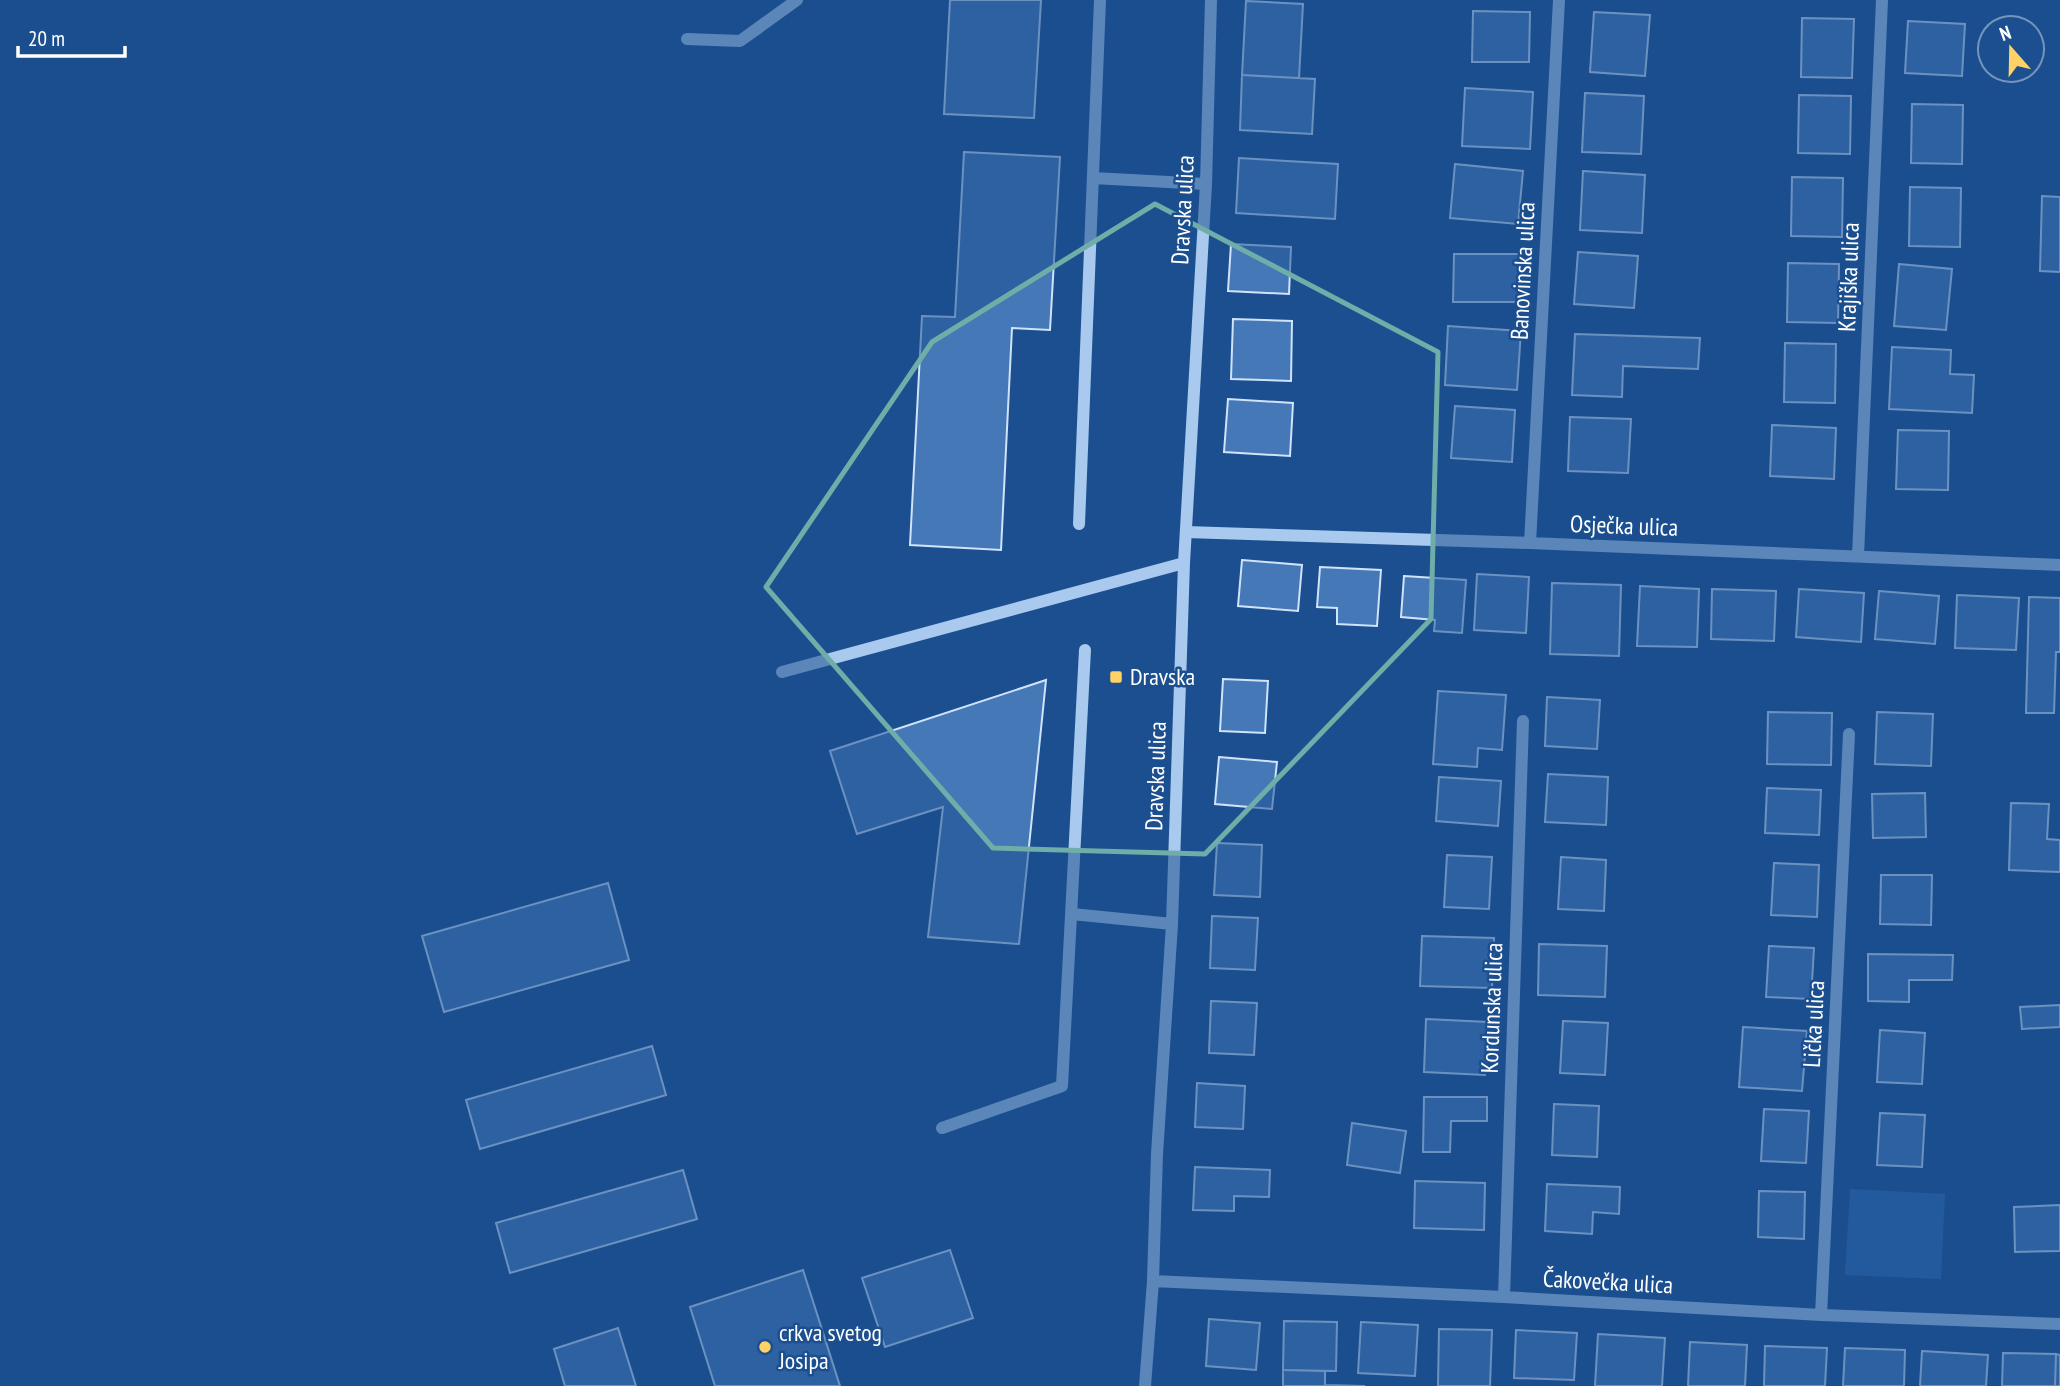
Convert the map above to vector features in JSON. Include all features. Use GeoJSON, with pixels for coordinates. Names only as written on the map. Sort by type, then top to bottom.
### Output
{"type":"FeatureCollection","features":[{"type":"Feature","properties":{"kind":"street"},"geometry":{"type":"LineString","coordinates":[[687,39],[740,41],[797,0]]}},
{"type":"Feature","properties":{"kind":"street"},"geometry":{"type":"LineString","coordinates":[[1079,523],[1100,0]]}},
{"type":"Feature","properties":{"kind":"street","name":"Dravska ulica"},"geometry":{"type":"LineString","coordinates":[[1145,1386],[1172,924],[1184,564],[1206,184],[1211,0]]}},
{"type":"Feature","properties":{"kind":"street","name":"Banovinska ulica"},"geometry":{"type":"LineString","coordinates":[[1530,543],[1559,0]]}},
{"type":"Feature","properties":{"kind":"street","name":"Krajiška ulica"},"geometry":{"type":"LineString","coordinates":[[1858,556],[1882,0]]}},
{"type":"Feature","properties":{"kind":"street"},"geometry":{"type":"LineString","coordinates":[[1093,178],[1206,184]]}},
{"type":"Feature","properties":{"kind":"street","name":"Osječka ulica"},"geometry":{"type":"LineString","coordinates":[[1186,532],[2060,565]]}},
{"type":"Feature","properties":{"kind":"street"},"geometry":{"type":"LineString","coordinates":[[782,672],[1184,564]]}},
{"type":"Feature","properties":{"kind":"street"},"geometry":{"type":"LineString","coordinates":[[942,1128],[1062,1086],[1085,650]]}},
{"type":"Feature","properties":{"kind":"street","name":"Kordunska ulica"},"geometry":{"type":"LineString","coordinates":[[1504,1297],[1523,721]]}},
{"type":"Feature","properties":{"kind":"street","name":"Lička ulica"},"geometry":{"type":"LineString","coordinates":[[1821,1315],[1849,734]]}},
{"type":"Feature","properties":{"kind":"street"},"geometry":{"type":"LineString","coordinates":[[1072,914],[1172,924]]}},
{"type":"Feature","properties":{"kind":"street","name":"Čakovečka ulica"},"geometry":{"type":"LineString","coordinates":[[1153,1281],[1821,1315],[2060,1324]]}},
{"type":"Feature","properties":{"kind":"highlighted area"},"geometry":{"type":"Polygon","coordinates":[[[1155,204],[1438,352],[1431,619],[1205,854],[993,848],[766,587],[932,342],[1155,204]]]}},
{"type":"Feature","properties":{"kind":"shaded area"},"geometry":{"type":"Polygon","coordinates":[[[1850,1189],[1945,1194],[1941,1279],[1845,1275],[1850,1189]]]}},
{"type":"Feature","properties":{"kind":"building"},"geometry":{"type":"Polygon","coordinates":[[[950,0],[1041,0],[1034,118],[944,114],[950,0]]]}},
{"type":"Feature","properties":{"kind":"building"},"geometry":{"type":"Polygon","coordinates":[[[1246,1],[1303,4],[1299,78],[1242,75],[1246,1]]]}},
{"type":"Feature","properties":{"kind":"building"},"geometry":{"type":"Polygon","coordinates":[[[1473,11],[1530,12],[1529,62],[1472,62],[1473,11]]]}},
{"type":"Feature","properties":{"kind":"building"},"geometry":{"type":"Polygon","coordinates":[[[1594,12],[1650,15],[1645,76],[1590,72],[1594,12]]]}},
{"type":"Feature","properties":{"kind":"building"},"geometry":{"type":"Polygon","coordinates":[[[1802,18],[1854,19],[1852,78],[1801,77],[1802,18]]]}},
{"type":"Feature","properties":{"kind":"building"},"geometry":{"type":"Polygon","coordinates":[[[1908,21],[1965,24],[1962,76],[1905,73],[1908,21]]]}},
{"type":"Feature","properties":{"kind":"building"},"geometry":{"type":"Polygon","coordinates":[[[1242,75],[1315,79],[1312,134],[1240,130],[1242,75]]]}},
{"type":"Feature","properties":{"kind":"building"},"geometry":{"type":"Polygon","coordinates":[[[1465,88],[1533,92],[1530,149],[1462,146],[1465,88]]]}},
{"type":"Feature","properties":{"kind":"building"},"geometry":{"type":"Polygon","coordinates":[[[1585,93],[1644,96],[1641,154],[1582,152],[1585,93]]]}},
{"type":"Feature","properties":{"kind":"building"},"geometry":{"type":"Polygon","coordinates":[[[1799,95],[1851,96],[1850,154],[1798,153],[1799,95]]]}},
{"type":"Feature","properties":{"kind":"building"},"geometry":{"type":"Polygon","coordinates":[[[1912,104],[1963,105],[1962,164],[1911,163],[1912,104]]]}},
{"type":"Feature","properties":{"kind":"building"},"geometry":{"type":"Polygon","coordinates":[[[964,152],[1060,157],[1050,330],[1012,328],[1001,550],[910,545],[922,316],[955,317],[964,152]]]}},
{"type":"Feature","properties":{"kind":"building"},"geometry":{"type":"Polygon","coordinates":[[[1239,158],[1338,164],[1335,219],[1236,213],[1239,158]]]}},
{"type":"Feature","properties":{"kind":"building"},"geometry":{"type":"Polygon","coordinates":[[[1455,164],[1523,171],[1518,224],[1450,218],[1455,164]]]}},
{"type":"Feature","properties":{"kind":"building"},"geometry":{"type":"Polygon","coordinates":[[[1583,171],[1645,175],[1642,233],[1580,230],[1583,171]]]}},
{"type":"Feature","properties":{"kind":"building"},"geometry":{"type":"Polygon","coordinates":[[[1792,177],[1843,178],[1842,237],[1791,236],[1792,177]]]}},
{"type":"Feature","properties":{"kind":"building"},"geometry":{"type":"Polygon","coordinates":[[[1910,187],[1961,188],[1960,247],[1909,246],[1910,187]]]}},
{"type":"Feature","properties":{"kind":"building"},"geometry":{"type":"Polygon","coordinates":[[[2042,196],[2060,197],[2060,272],[2040,271],[2042,196]]]}},
{"type":"Feature","properties":{"kind":"building"},"geometry":{"type":"Polygon","coordinates":[[[1231,244],[1291,247],[1289,294],[1228,291],[1231,244]]]}},
{"type":"Feature","properties":{"kind":"building"},"geometry":{"type":"Polygon","coordinates":[[[1578,252],[1638,256],[1634,308],[1574,304],[1578,252]]]}},
{"type":"Feature","properties":{"kind":"building"},"geometry":{"type":"Polygon","coordinates":[[[1454,254],[1519,254],[1519,302],[1453,302],[1454,254]]]}},
{"type":"Feature","properties":{"kind":"building"},"geometry":{"type":"Polygon","coordinates":[[[1788,263],[1839,264],[1838,323],[1787,322],[1788,263]]]}},
{"type":"Feature","properties":{"kind":"building"},"geometry":{"type":"Polygon","coordinates":[[[1899,264],[1952,269],[1946,330],[1894,326],[1899,264]]]}},
{"type":"Feature","properties":{"kind":"building"},"geometry":{"type":"Polygon","coordinates":[[[1233,319],[1292,321],[1291,381],[1231,379],[1233,319]]]}},
{"type":"Feature","properties":{"kind":"building"},"geometry":{"type":"Polygon","coordinates":[[[1448,326],[1521,331],[1517,390],[1445,385],[1448,326]]]}},
{"type":"Feature","properties":{"kind":"building"},"geometry":{"type":"Polygon","coordinates":[[[1575,334],[1700,338],[1698,369],[1623,366],[1622,397],[1572,395],[1575,334]]]}},
{"type":"Feature","properties":{"kind":"building"},"geometry":{"type":"Polygon","coordinates":[[[1785,343],[1836,344],[1835,403],[1784,402],[1785,343]]]}},
{"type":"Feature","properties":{"kind":"building"},"geometry":{"type":"Polygon","coordinates":[[[1892,347],[1951,350],[1950,374],[1974,375],[1972,413],[1889,409],[1892,347]]]}},
{"type":"Feature","properties":{"kind":"building"},"geometry":{"type":"Polygon","coordinates":[[[1228,399],[1293,403],[1290,456],[1224,452],[1228,399]]]}},
{"type":"Feature","properties":{"kind":"building"},"geometry":{"type":"Polygon","coordinates":[[[1455,406],[1515,410],[1512,462],[1451,458],[1455,406]]]}},
{"type":"Feature","properties":{"kind":"building"},"geometry":{"type":"Polygon","coordinates":[[[1570,417],[1631,419],[1628,473],[1568,471],[1570,417]]]}},
{"type":"Feature","properties":{"kind":"building"},"geometry":{"type":"Polygon","coordinates":[[[1772,425],[1836,428],[1834,479],[1770,476],[1772,425]]]}},
{"type":"Feature","properties":{"kind":"building"},"geometry":{"type":"Polygon","coordinates":[[[1898,430],[1949,431],[1948,490],[1896,489],[1898,430]]]}},
{"type":"Feature","properties":{"kind":"building"},"geometry":{"type":"Polygon","coordinates":[[[1242,560],[1302,565],[1298,611],[1238,606],[1242,560]]]}},
{"type":"Feature","properties":{"kind":"building"},"geometry":{"type":"Polygon","coordinates":[[[1320,567],[1381,570],[1377,626],[1337,624],[1337,608],[1317,607],[1320,567]]]}},
{"type":"Feature","properties":{"kind":"building"},"geometry":{"type":"Polygon","coordinates":[[[1477,574],[1529,577],[1526,633],[1474,630],[1477,574]]]}},
{"type":"Feature","properties":{"kind":"building"},"geometry":{"type":"Polygon","coordinates":[[[1404,576],[1466,580],[1462,633],[1434,631],[1435,620],[1401,617],[1404,576]]]}},
{"type":"Feature","properties":{"kind":"building"},"geometry":{"type":"Polygon","coordinates":[[[1552,583],[1621,585],[1619,656],[1550,654],[1552,583]]]}},
{"type":"Feature","properties":{"kind":"building"},"geometry":{"type":"Polygon","coordinates":[[[1640,586],[1699,589],[1697,647],[1637,646],[1640,586]]]}},
{"type":"Feature","properties":{"kind":"building"},"geometry":{"type":"Polygon","coordinates":[[[1712,589],[1776,591],[1774,641],[1711,639],[1712,589]]]}},
{"type":"Feature","properties":{"kind":"building"},"geometry":{"type":"Polygon","coordinates":[[[1799,589],[1864,593],[1861,642],[1796,637],[1799,589]]]}},
{"type":"Feature","properties":{"kind":"building"},"geometry":{"type":"Polygon","coordinates":[[[1879,591],[1939,596],[1935,644],[1875,639],[1879,591]]]}},
{"type":"Feature","properties":{"kind":"building"},"geometry":{"type":"Polygon","coordinates":[[[1957,595],[2019,598],[2016,650],[1955,648],[1957,595]]]}},
{"type":"Feature","properties":{"kind":"building"},"geometry":{"type":"Polygon","coordinates":[[[2029,597],[2060,598],[2060,652],[2056,652],[2054,713],[2026,713],[2029,597]]]}},
{"type":"Feature","properties":{"kind":"building"},"geometry":{"type":"Polygon","coordinates":[[[1223,679],[1268,681],[1265,733],[1220,731],[1223,679]]]}},
{"type":"Feature","properties":{"kind":"building"},"geometry":{"type":"Polygon","coordinates":[[[1046,680],[1019,944],[928,937],[943,807],[857,834],[830,751],[1046,680]]]}},
{"type":"Feature","properties":{"kind":"building"},"geometry":{"type":"Polygon","coordinates":[[[1438,691],[1506,695],[1502,750],[1478,748],[1477,767],[1433,764],[1438,691]]]}},
{"type":"Feature","properties":{"kind":"building"},"geometry":{"type":"Polygon","coordinates":[[[1547,697],[1600,700],[1597,749],[1545,746],[1547,697]]]}},
{"type":"Feature","properties":{"kind":"building"},"geometry":{"type":"Polygon","coordinates":[[[1768,712],[1832,713],[1831,765],[1767,764],[1768,712]]]}},
{"type":"Feature","properties":{"kind":"building"},"geometry":{"type":"Polygon","coordinates":[[[1877,712],[1933,714],[1931,766],[1875,764],[1877,712]]]}},
{"type":"Feature","properties":{"kind":"building"},"geometry":{"type":"Polygon","coordinates":[[[1219,757],[1277,762],[1272,809],[1215,804],[1219,757]]]}},
{"type":"Feature","properties":{"kind":"building"},"geometry":{"type":"Polygon","coordinates":[[[1548,774],[1608,777],[1606,825],[1545,822],[1548,774]]]}},
{"type":"Feature","properties":{"kind":"building"},"geometry":{"type":"Polygon","coordinates":[[[1439,777],[1501,781],[1498,826],[1436,821],[1439,777]]]}},
{"type":"Feature","properties":{"kind":"building"},"geometry":{"type":"Polygon","coordinates":[[[1767,788],[1821,790],[1819,835],[1765,833],[1767,788]]]}},
{"type":"Feature","properties":{"kind":"building"},"geometry":{"type":"Polygon","coordinates":[[[1925,793],[1926,837],[1873,838],[1872,794],[1925,793]]]}},
{"type":"Feature","properties":{"kind":"building"},"geometry":{"type":"Polygon","coordinates":[[[2011,803],[2049,804],[2047,839],[2060,840],[2060,872],[2009,870],[2011,803]]]}},
{"type":"Feature","properties":{"kind":"building"},"geometry":{"type":"Polygon","coordinates":[[[1217,843],[1262,845],[1260,897],[1214,895],[1217,843]]]}},
{"type":"Feature","properties":{"kind":"building"},"geometry":{"type":"Polygon","coordinates":[[[1447,855],[1492,857],[1489,909],[1444,907],[1447,855]]]}},
{"type":"Feature","properties":{"kind":"building"},"geometry":{"type":"Polygon","coordinates":[[[1561,857],[1606,860],[1604,911],[1558,909],[1561,857]]]}},
{"type":"Feature","properties":{"kind":"building"},"geometry":{"type":"Polygon","coordinates":[[[1774,863],[1819,865],[1817,917],[1771,915],[1774,863]]]}},
{"type":"Feature","properties":{"kind":"building"},"geometry":{"type":"Polygon","coordinates":[[[1881,875],[1932,875],[1931,925],[1880,924],[1881,875]]]}},
{"type":"Feature","properties":{"kind":"building"},"geometry":{"type":"Polygon","coordinates":[[[608,883],[629,960],[444,1012],[422,936],[608,883]]]}},
{"type":"Feature","properties":{"kind":"building"},"geometry":{"type":"Polygon","coordinates":[[[1212,916],[1258,918],[1255,970],[1210,968],[1212,916]]]}},
{"type":"Feature","properties":{"kind":"building"},"geometry":{"type":"Polygon","coordinates":[[[1422,936],[1494,938],[1492,988],[1420,986],[1422,936]]]}},
{"type":"Feature","properties":{"kind":"building"},"geometry":{"type":"Polygon","coordinates":[[[1539,944],[1607,946],[1605,997],[1538,995],[1539,944]]]}},
{"type":"Feature","properties":{"kind":"building"},"geometry":{"type":"Polygon","coordinates":[[[1769,946],[1814,948],[1811,999],[1766,997],[1769,946]]]}},
{"type":"Feature","properties":{"kind":"building"},"geometry":{"type":"Polygon","coordinates":[[[1868,954],[1953,955],[1952,980],[1909,980],[1909,1002],[1868,1001],[1868,954]]]}},
{"type":"Feature","properties":{"kind":"building"},"geometry":{"type":"Polygon","coordinates":[[[1211,1001],[1257,1003],[1254,1055],[1209,1053],[1211,1001]]]}},
{"type":"Feature","properties":{"kind":"building"},"geometry":{"type":"Polygon","coordinates":[[[2060,1005],[2060,1027],[2022,1029],[2020,1007],[2060,1005]]]}},
{"type":"Feature","properties":{"kind":"building"},"geometry":{"type":"Polygon","coordinates":[[[1426,1019],[1488,1022],[1485,1075],[1424,1072],[1426,1019]]]}},
{"type":"Feature","properties":{"kind":"building"},"geometry":{"type":"Polygon","coordinates":[[[1563,1021],[1608,1023],[1605,1075],[1560,1073],[1563,1021]]]}},
{"type":"Feature","properties":{"kind":"building"},"geometry":{"type":"Polygon","coordinates":[[[1743,1027],[1807,1031],[1802,1091],[1739,1087],[1743,1027]]]}},
{"type":"Feature","properties":{"kind":"building"},"geometry":{"type":"Polygon","coordinates":[[[1880,1030],[1925,1033],[1922,1084],[1877,1082],[1880,1030]]]}},
{"type":"Feature","properties":{"kind":"building"},"geometry":{"type":"Polygon","coordinates":[[[652,1046],[666,1095],[480,1149],[466,1100],[652,1046]]]}},
{"type":"Feature","properties":{"kind":"building"},"geometry":{"type":"Polygon","coordinates":[[[1197,1083],[1245,1086],[1243,1129],[1195,1127],[1197,1083]]]}},
{"type":"Feature","properties":{"kind":"building"},"geometry":{"type":"Polygon","coordinates":[[[1424,1097],[1487,1097],[1487,1121],[1451,1121],[1450,1152],[1423,1152],[1424,1097]]]}},
{"type":"Feature","properties":{"kind":"building"},"geometry":{"type":"Polygon","coordinates":[[[1554,1104],[1599,1106],[1597,1157],[1552,1155],[1554,1104]]]}},
{"type":"Feature","properties":{"kind":"building"},"geometry":{"type":"Polygon","coordinates":[[[1764,1109],[1809,1111],[1806,1163],[1761,1161],[1764,1109]]]}},
{"type":"Feature","properties":{"kind":"building"},"geometry":{"type":"Polygon","coordinates":[[[1880,1113],[1925,1115],[1922,1167],[1877,1165],[1880,1113]]]}},
{"type":"Feature","properties":{"kind":"building"},"geometry":{"type":"Polygon","coordinates":[[[1352,1123],[1406,1131],[1400,1173],[1347,1165],[1352,1123]]]}},
{"type":"Feature","properties":{"kind":"building"},"geometry":{"type":"Polygon","coordinates":[[[1195,1167],[1270,1170],[1269,1197],[1234,1196],[1234,1211],[1193,1210],[1195,1167]]]}},
{"type":"Feature","properties":{"kind":"building"},"geometry":{"type":"Polygon","coordinates":[[[683,1170],[697,1219],[510,1273],[496,1223],[683,1170]]]}},
{"type":"Feature","properties":{"kind":"building"},"geometry":{"type":"Polygon","coordinates":[[[1415,1181],[1485,1183],[1484,1230],[1414,1228],[1415,1181]]]}},
{"type":"Feature","properties":{"kind":"building"},"geometry":{"type":"Polygon","coordinates":[[[1547,1184],[1620,1187],[1619,1214],[1593,1212],[1592,1234],[1545,1231],[1547,1184]]]}},
{"type":"Feature","properties":{"kind":"building"},"geometry":{"type":"Polygon","coordinates":[[[1759,1191],[1805,1192],[1804,1239],[1758,1237],[1759,1191]]]}},
{"type":"Feature","properties":{"kind":"building"},"geometry":{"type":"Polygon","coordinates":[[[2060,1205],[2060,1251],[2015,1252],[2014,1207],[2060,1205]]]}},
{"type":"Feature","properties":{"kind":"building"},"geometry":{"type":"Polygon","coordinates":[[[950,1250],[973,1318],[885,1347],[862,1278],[950,1250]]]}},
{"type":"Feature","properties":{"kind":"building","name":"crkva svetog Josipa"},"geometry":{"type":"Polygon","coordinates":[[[803,1270],[840,1386],[715,1386],[690,1307],[803,1270]]]}},
{"type":"Feature","properties":{"kind":"building"},"geometry":{"type":"Polygon","coordinates":[[[1209,1319],[1260,1323],[1256,1370],[1206,1366],[1209,1319]]]}},
{"type":"Feature","properties":{"kind":"building"},"geometry":{"type":"Polygon","coordinates":[[[1284,1321],[1337,1322],[1336,1371],[1283,1370],[1284,1321]]]}},
{"type":"Feature","properties":{"kind":"building"},"geometry":{"type":"Polygon","coordinates":[[[1361,1322],[1418,1325],[1415,1376],[1358,1373],[1361,1322]]]}},
{"type":"Feature","properties":{"kind":"building"},"geometry":{"type":"Polygon","coordinates":[[[618,1328],[636,1386],[565,1386],[554,1349],[618,1328]]]}},
{"type":"Feature","properties":{"kind":"building"},"geometry":{"type":"Polygon","coordinates":[[[1439,1329],[1492,1330],[1490,1386],[1438,1386],[1439,1329]]]}},
{"type":"Feature","properties":{"kind":"building"},"geometry":{"type":"Polygon","coordinates":[[[1516,1330],[1577,1333],[1574,1380],[1514,1378],[1516,1330]]]}},
{"type":"Feature","properties":{"kind":"building"},"geometry":{"type":"Polygon","coordinates":[[[1598,1334],[1665,1338],[1662,1386],[1595,1386],[1598,1334]]]}},
{"type":"Feature","properties":{"kind":"building"},"geometry":{"type":"Polygon","coordinates":[[[1690,1342],[1747,1345],[1745,1386],[1688,1386],[1690,1342]]]}},
{"type":"Feature","properties":{"kind":"building"},"geometry":{"type":"Polygon","coordinates":[[[1765,1346],[1827,1348],[1825,1386],[1764,1386],[1765,1346]]]}},
{"type":"Feature","properties":{"kind":"building"},"geometry":{"type":"Polygon","coordinates":[[[1845,1348],[1905,1350],[1904,1386],[1843,1386],[1845,1348]]]}},
{"type":"Feature","properties":{"kind":"building"},"geometry":{"type":"Polygon","coordinates":[[[1922,1351],[1988,1355],[1986,1386],[1920,1386],[1922,1351]]]}},
{"type":"Feature","properties":{"kind":"building"},"geometry":{"type":"Polygon","coordinates":[[[2003,1353],[2056,1354],[2055,1386],[2002,1386],[2003,1353]]]}},
{"type":"Feature","properties":{"kind":"building"},"geometry":{"type":"Polygon","coordinates":[[[2056,1354],[2060,1355],[2060,1386],[2055,1386],[2056,1354]]]}},
{"type":"Feature","properties":{"kind":"building"},"geometry":{"type":"Polygon","coordinates":[[[1283,1370],[1325,1371],[1325,1385],[1365,1386],[1283,1386],[1283,1370]]]}},
{"type":"Feature","properties":{"kind":"place","name":"Dravska"},"geometry":{"type":"Point","coordinates":[1116,677]}},
{"type":"Feature","properties":{"kind":"place","name":"crkva svetog Josipa"},"geometry":{"type":"Point","coordinates":[765,1347]}}]}
